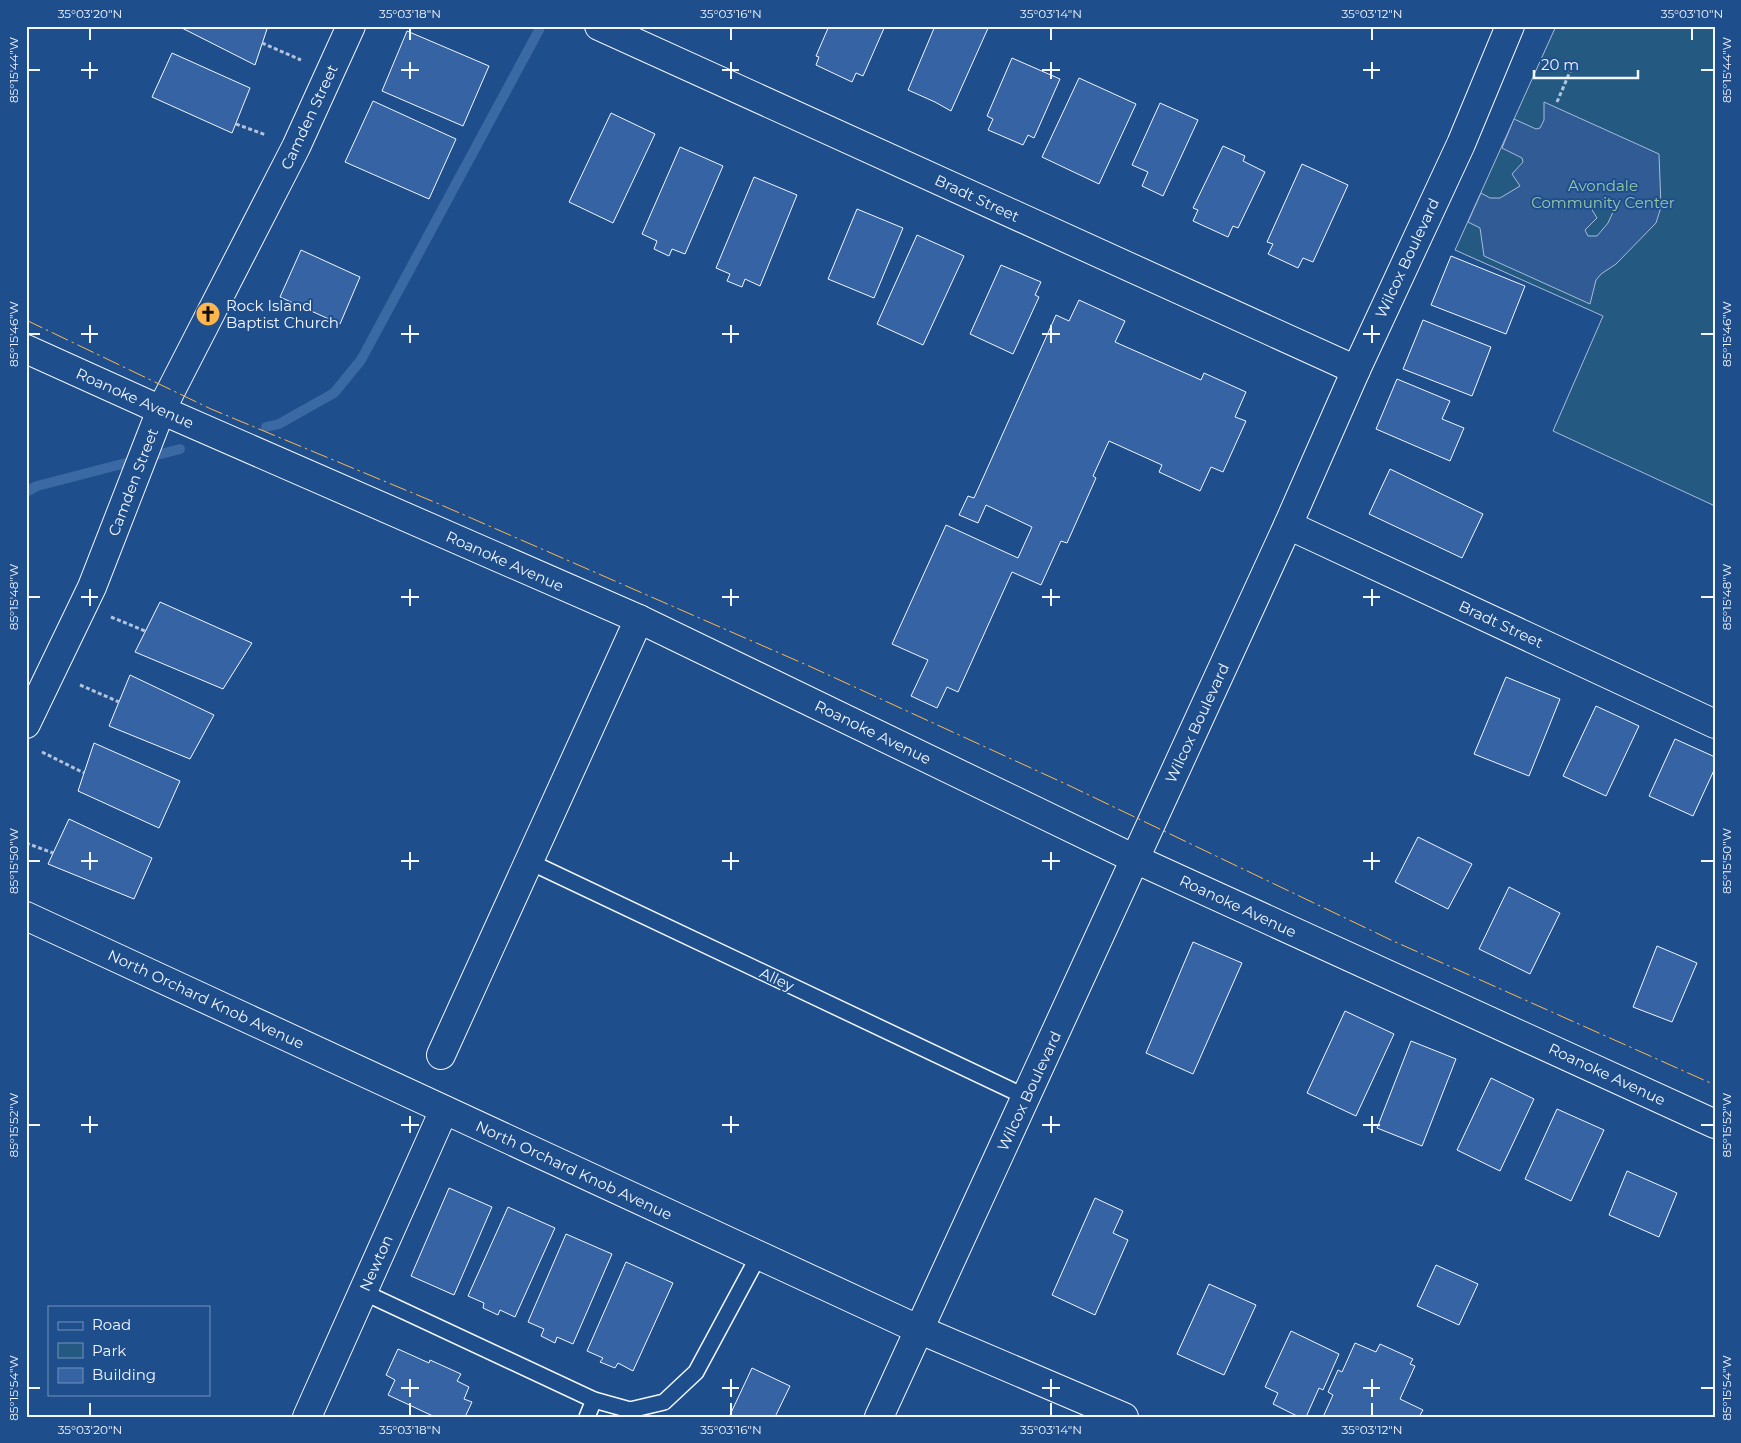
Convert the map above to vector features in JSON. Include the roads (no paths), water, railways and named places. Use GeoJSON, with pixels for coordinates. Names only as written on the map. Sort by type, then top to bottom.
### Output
{"type":"FeatureCollection","features":[{"type":"Feature","properties":{"kind":"street","name":"Camden Street"},"geometry":{"type":"LineString","coordinates":[[30,736],[51,673],[92,587],[161,410],[296,147],[351,26]]}},
{"type":"Feature","properties":{"kind":"street","name":"Bradt Street"},"geometry":{"type":"LineString","coordinates":[[599,26],[1356,370]]}},
{"type":"Feature","properties":{"kind":"street","name":"Wilcox Boulevard"},"geometry":{"type":"LineString","coordinates":[[879,1417],[1288,525],[1356,370],[1461,144],[1510,26]]}},
{"type":"Feature","properties":{"kind":"street","name":"Roanoke Avenue"},"geometry":{"type":"LineString","coordinates":[[26,349],[638,619],[1135,859],[1715,1124]]}},
{"type":"Feature","properties":{"kind":"street","name":"Bradt Street"},"geometry":{"type":"LineString","coordinates":[[1288,525],[1715,724]]}},
{"type":"Feature","properties":{"kind":"street"},"geometry":{"type":"LineString","coordinates":[[441,1055],[638,619]]}},
{"type":"Feature","properties":{"kind":"street","name":"North Orchard Knob Avenue"},"geometry":{"type":"LineString","coordinates":[[26,916],[918,1329],[1124,1417]]}},
{"type":"Feature","properties":{"kind":"street","name":"Newton"},"geometry":{"type":"LineString","coordinates":[[307,1417],[444,1110]]}},
{"type":"Feature","properties":{"kind":"lane","name":"Alley"},"geometry":{"type":"LineString","coordinates":[[528,860],[1026,1097]]}},
{"type":"Feature","properties":{"kind":"lane"},"geometry":{"type":"LineString","coordinates":[[363,1292],[594,1400],[630,1410],[664,1402],[696,1372],[758,1255]]}},
{"type":"Feature","properties":{"kind":"lane"},"geometry":{"type":"LineString","coordinates":[[586,1417],[594,1400]]}},
{"type":"Feature","properties":{"kind":"waterway"},"geometry":{"type":"LineString","coordinates":[[266,427],[279,424],[334,393],[361,360],[539,30]]}},
{"type":"Feature","properties":{"kind":"waterway"},"geometry":{"type":"LineString","coordinates":[[26,492],[37,486],[180,449]]}},
{"type":"Feature","properties":{"kind":"place","name":"Rock Island Baptist Church"},"geometry":{"type":"Point","coordinates":[208,314]}},
{"type":"Feature","properties":{"kind":"park label","name":"Avondale Community Center"},"geometry":{"type":"Point","coordinates":[1603,194]}}]}
